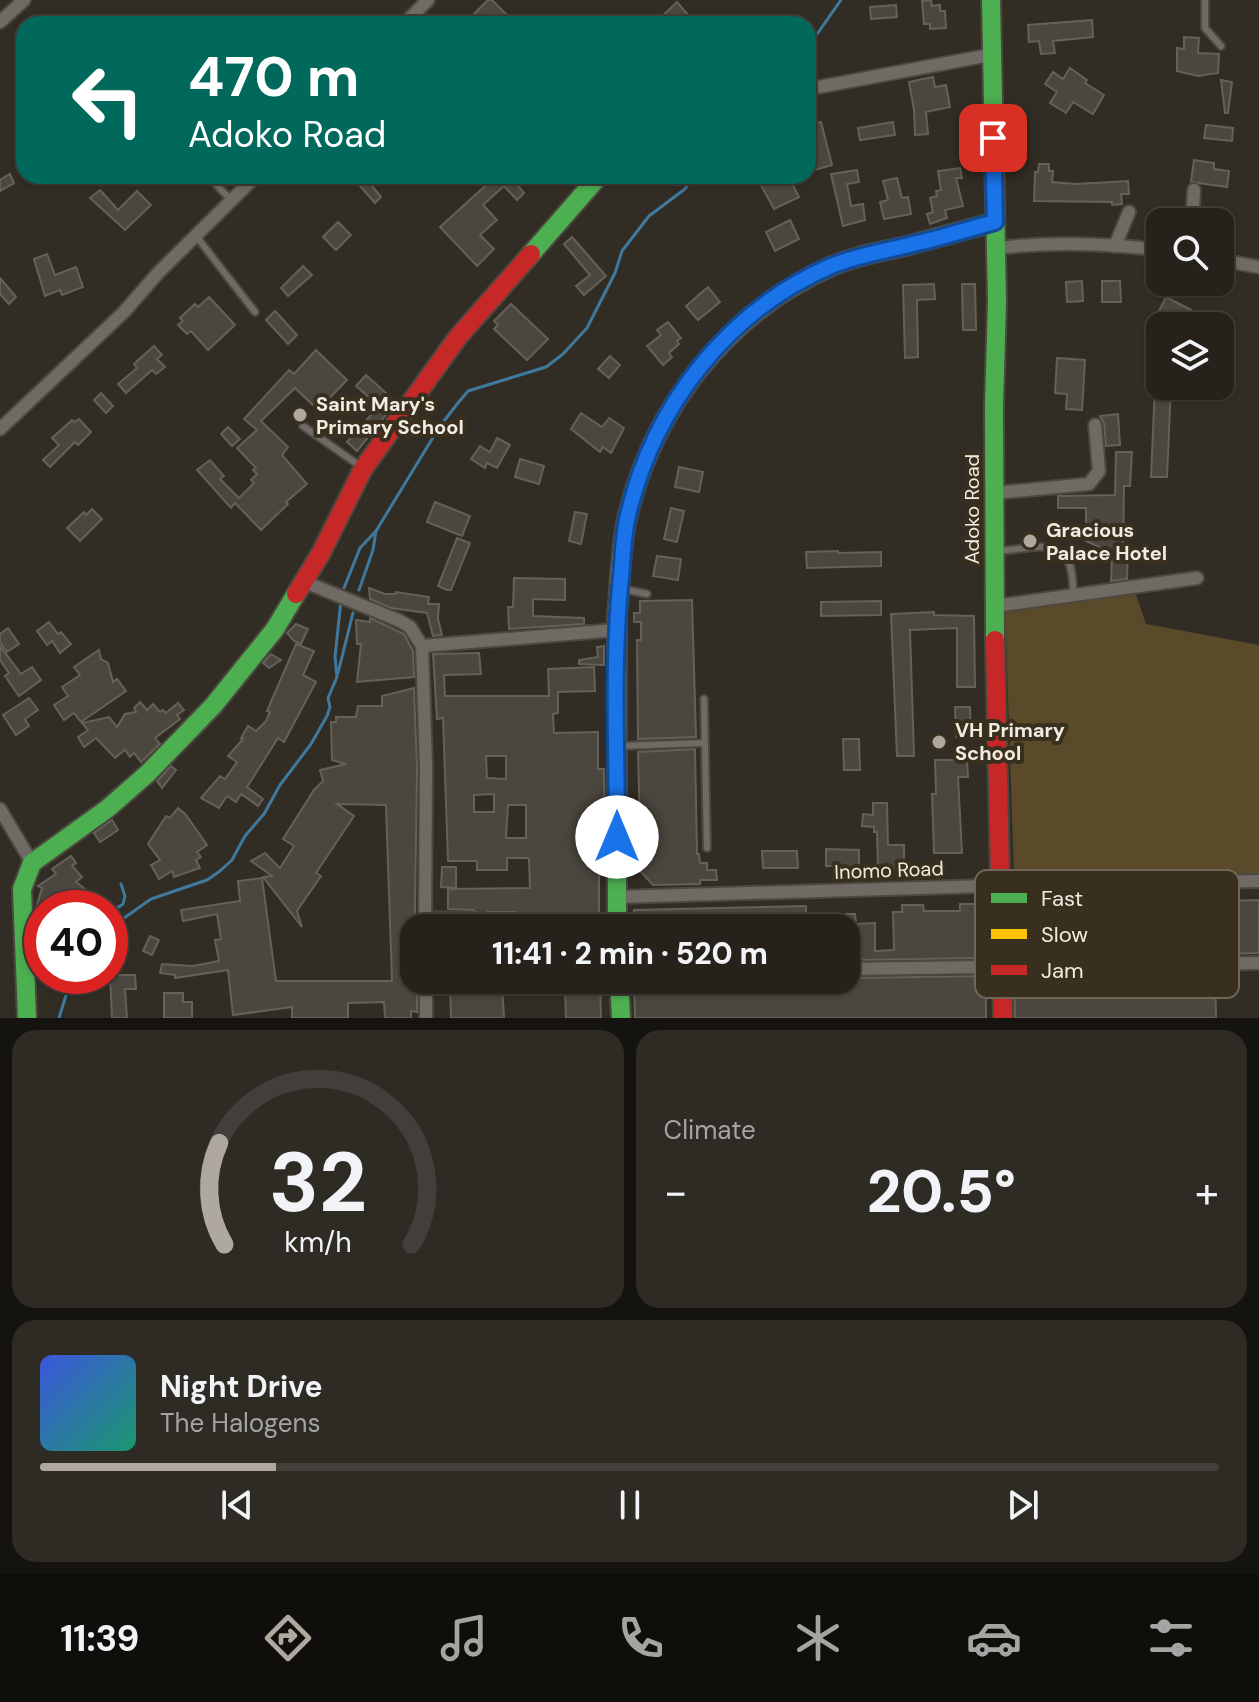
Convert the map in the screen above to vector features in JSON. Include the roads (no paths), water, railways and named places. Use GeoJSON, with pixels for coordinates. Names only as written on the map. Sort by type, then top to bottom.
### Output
{"type":"FeatureCollection","features":[{"type":"Feature","properties":{"kind":"street"},"geometry":{"type":"LineString","coordinates":[[0,22],[24,0]]}},
{"type":"Feature","properties":{"kind":"street"},"geometry":{"type":"LineString","coordinates":[[412,16],[428,0]]}},
{"type":"Feature","properties":{"kind":"street","name":"Adoko Road"},"geometry":{"type":"LineString","coordinates":[[991,0],[997,347],[994,552],[998,870]]}},
{"type":"Feature","properties":{"kind":"street"},"geometry":{"type":"LineString","coordinates":[[816,88],[990,55]]}},
{"type":"Feature","properties":{"kind":"street"},"geometry":{"type":"LineString","coordinates":[[0,429],[124,312],[248,184]]}},
{"type":"Feature","properties":{"kind":"street"},"geometry":{"type":"LineString","coordinates":[[27,1018],[22,889],[32,863],[107,809],[213,706],[275,629],[305,582],[363,469],[458,337],[587,184]]}},
{"type":"Feature","properties":{"kind":"street"},"geometry":{"type":"LineString","coordinates":[[1193,208],[1194,190]]}},
{"type":"Feature","properties":{"kind":"street"},"geometry":{"type":"LineString","coordinates":[[1115,246],[1129,212]]}},
{"type":"Feature","properties":{"kind":"street"},"geometry":{"type":"LineString","coordinates":[[617,914],[616,630],[627,519],[636,486],[663,424],[704,361],[733,329],[779,293],[832,266],[995,222]]}},
{"type":"Feature","properties":{"kind":"street"},"geometry":{"type":"LineString","coordinates":[[996,248],[1024,245],[1146,249]]}},
{"type":"Feature","properties":{"kind":"street"},"geometry":{"type":"LineString","coordinates":[[1234,263],[1259,267]]}},
{"type":"Feature","properties":{"kind":"street"},"geometry":{"type":"LineString","coordinates":[[994,493],[1089,484],[1099,471],[1095,425]]}},
{"type":"Feature","properties":{"kind":"street"},"geometry":{"type":"LineString","coordinates":[[995,606],[1197,578]]}},
{"type":"Feature","properties":{"kind":"street"},"geometry":{"type":"LineString","coordinates":[[305,582],[400,621],[410,627],[422,646],[426,767],[425,914]]}},
{"type":"Feature","properties":{"kind":"street"},"geometry":{"type":"LineString","coordinates":[[422,646],[616,630]]}},
{"type":"Feature","properties":{"kind":"street"},"geometry":{"type":"LineString","coordinates":[[0,809],[32,863]]}},
{"type":"Feature","properties":{"kind":"street","name":"Inomo Road"},"geometry":{"type":"LineString","coordinates":[[1239,881],[1259,881]]}},
{"type":"Feature","properties":{"kind":"street","name":"Inomo Road"},"geometry":{"type":"LineString","coordinates":[[617,897],[975,886]]}},
{"type":"Feature","properties":{"kind":"street"},"geometry":{"type":"LineString","coordinates":[[1239,963],[1259,963]]}},
{"type":"Feature","properties":{"kind":"street"},"geometry":{"type":"LineString","coordinates":[[860,969],[975,967]]}},
{"type":"Feature","properties":{"kind":"street"},"geometry":{"type":"LineString","coordinates":[[426,994],[426,1018]]}},
{"type":"Feature","properties":{"kind":"street"},"geometry":{"type":"LineString","coordinates":[[620,994],[621,1018]]}},
{"type":"Feature","properties":{"kind":"street","name":"Adoko Road"},"geometry":{"type":"LineString","coordinates":[[1002,998],[1003,1018]]}},
{"type":"Feature","properties":{"kind":"lane"},"geometry":{"type":"LineString","coordinates":[[1205,0],[1205,28],[1221,46]]}},
{"type":"Feature","properties":{"kind":"lane"},"geometry":{"type":"LineString","coordinates":[[216,184],[232,201]]}},
{"type":"Feature","properties":{"kind":"lane"},"geometry":{"type":"LineString","coordinates":[[196,235],[255,312]]}},
{"type":"Feature","properties":{"kind":"lane"},"geometry":{"type":"LineString","coordinates":[[303,426],[363,469]]}},
{"type":"Feature","properties":{"kind":"lane"},"geometry":{"type":"LineString","coordinates":[[994,552],[1054,548],[1068,556],[1073,572],[1073,595]]}},
{"type":"Feature","properties":{"kind":"lane"},"geometry":{"type":"LineString","coordinates":[[620,589],[647,594]]}},
{"type":"Feature","properties":{"kind":"lane"},"geometry":{"type":"LineString","coordinates":[[704,699],[707,848]]}},
{"type":"Feature","properties":{"kind":"lane"},"geometry":{"type":"LineString","coordinates":[[617,746],[705,743]]}},
{"type":"Feature","properties":{"kind":"waterway"},"geometry":{"type":"LineString","coordinates":[[816,36],[841,0]]}},
{"type":"Feature","properties":{"kind":"waterway"},"geometry":{"type":"LineString","coordinates":[[344,588],[360,548],[376,531],[440,426],[468,391],[546,367],[563,354],[587,328],[615,273],[622,251],[649,216],[688,184]]}},
{"type":"Feature","properties":{"kind":"waterway"},"geometry":{"type":"LineString","coordinates":[[359,590],[376,531]]}},
{"type":"Feature","properties":{"kind":"waterway"},"geometry":{"type":"LineString","coordinates":[[128,915],[151,899],[207,880],[220,871],[232,860],[245,836],[264,814],[327,716],[330,707],[328,698],[337,677],[335,657],[341,600]]}},
{"type":"Feature","properties":{"kind":"waterway"},"geometry":{"type":"LineString","coordinates":[[338,673],[353,613]]}},
{"type":"Feature","properties":{"kind":"waterway"},"geometry":{"type":"LineString","coordinates":[[121,884],[123,890]]}},
{"type":"Feature","properties":{"kind":"waterway"},"geometry":{"type":"LineString","coordinates":[[59,1018],[66,994]]}},
{"type":"Feature","properties":{"kind":"place","name":"Saint Mary's Primary School"},"geometry":{"type":"Point","coordinates":[300,415]}},
{"type":"Feature","properties":{"kind":"place","name":"Gracious Palace Hotel"},"geometry":{"type":"Point","coordinates":[1030,541]}},
{"type":"Feature","properties":{"kind":"place","name":"VH Primary School"},"geometry":{"type":"Point","coordinates":[939,742]}}]}
